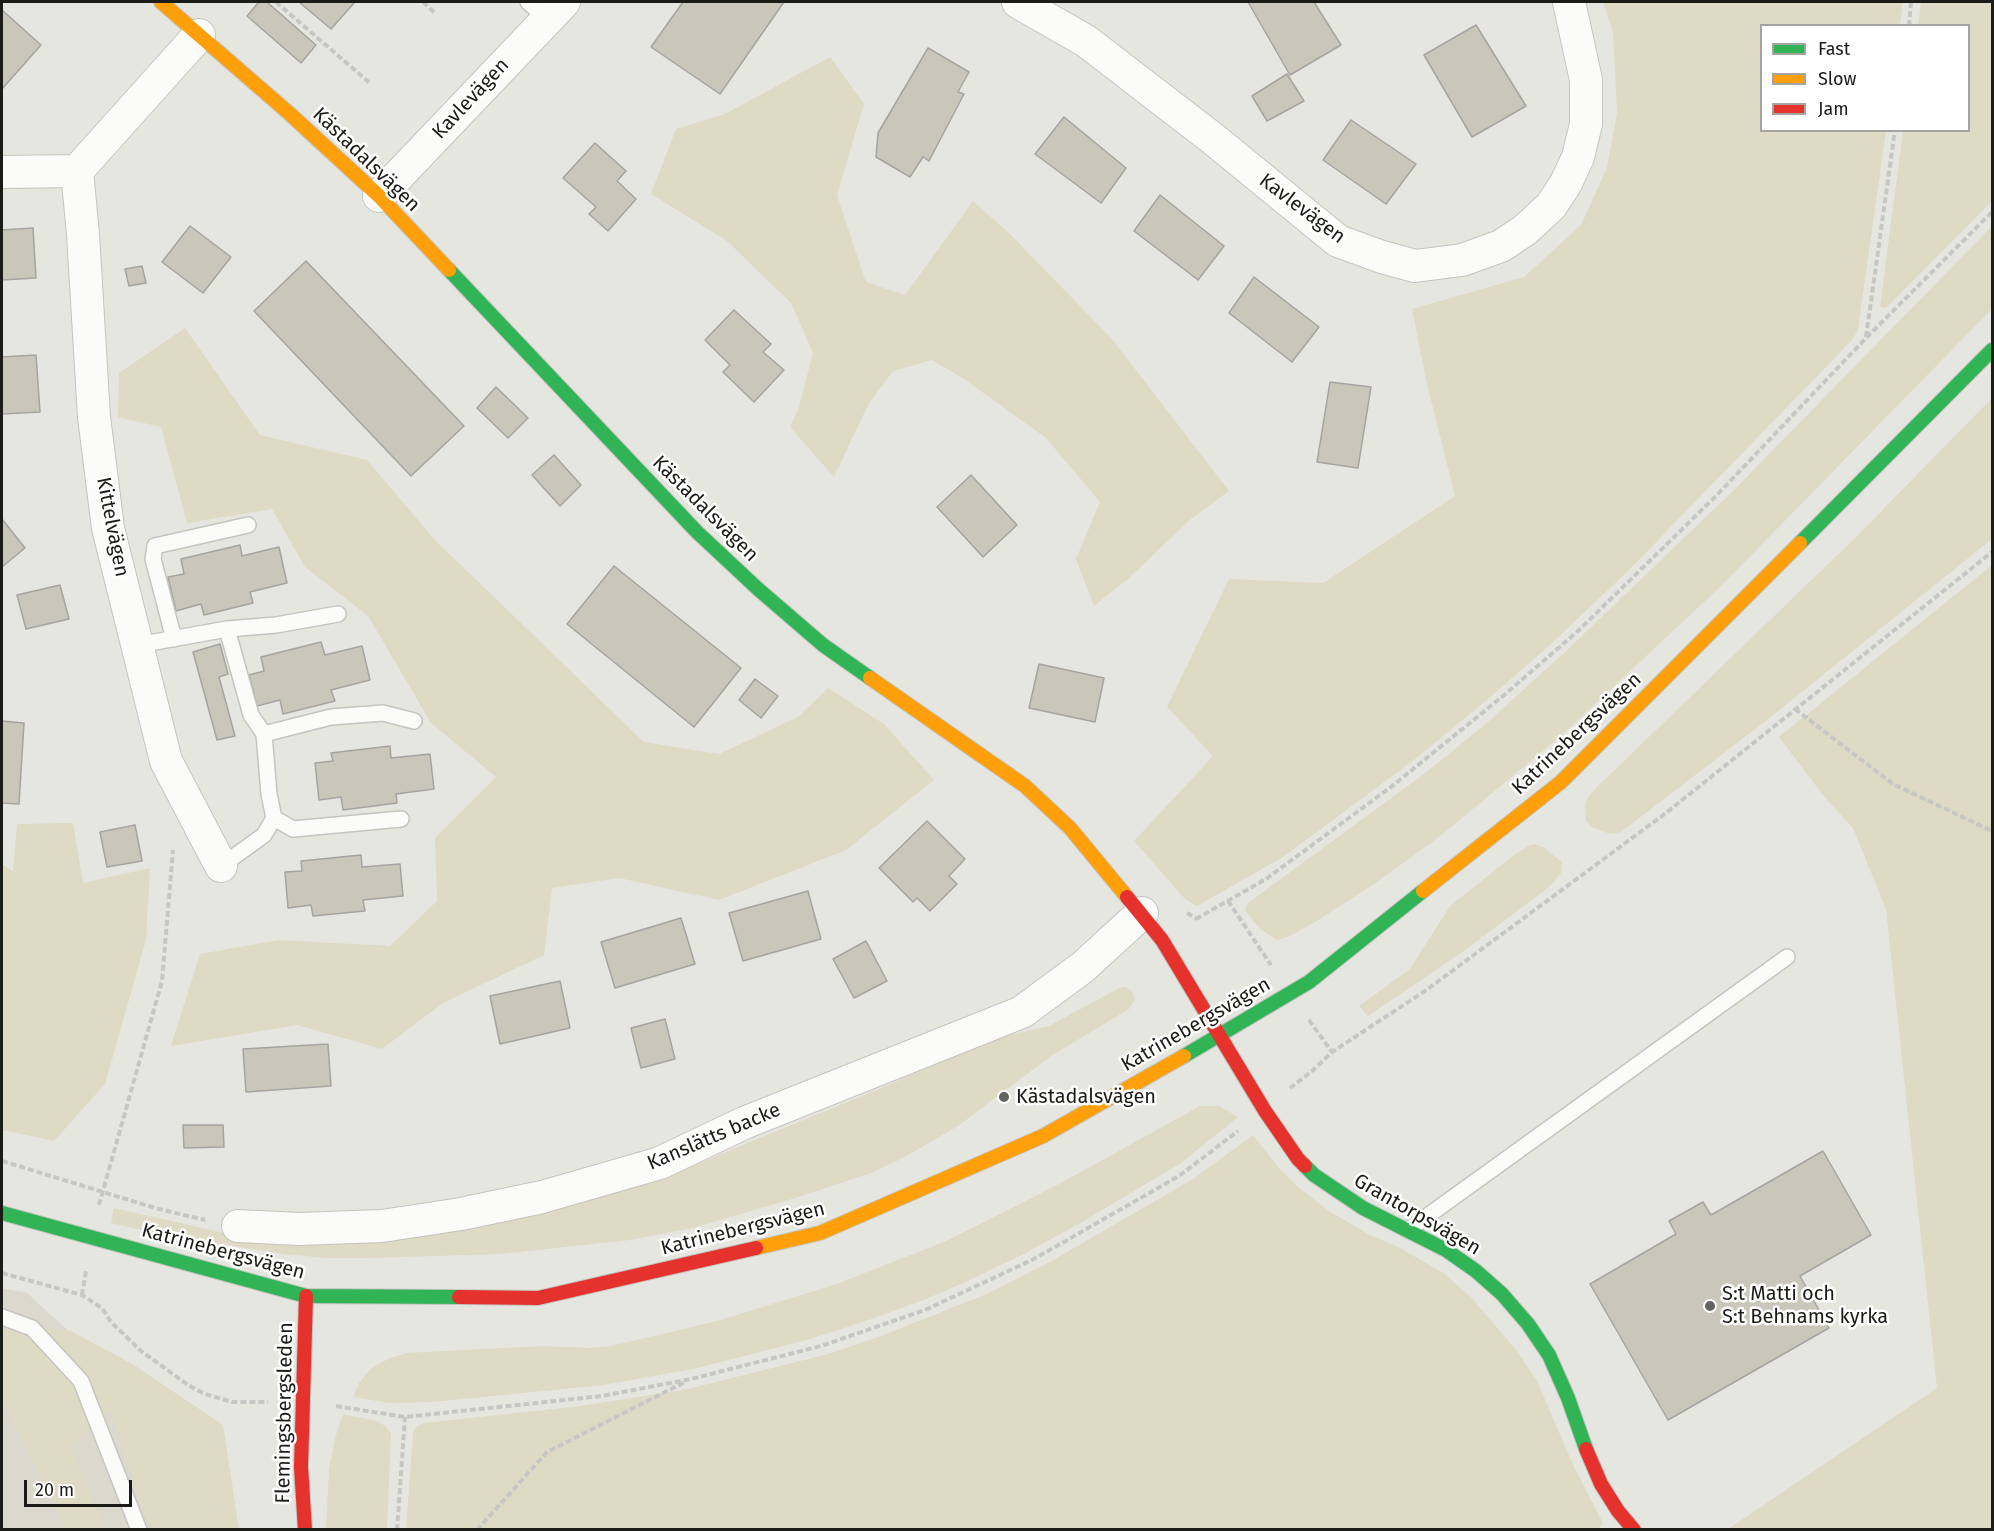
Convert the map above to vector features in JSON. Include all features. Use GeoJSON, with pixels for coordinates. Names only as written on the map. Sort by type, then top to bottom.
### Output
{"type":"FeatureCollection","features":[{"type":"Feature","properties":{"kind":"street","name":"Kästadalsvägen"},"geometry":{"type":"LineString","coordinates":[[161,2],[290,114],[379,196],[697,532],[758,589],[823,645],[1025,786],[1070,828],[1162,940],[1221,1035]]}},
{"type":"Feature","properties":{"kind":"street","name":"Kavlevägen"},"geometry":{"type":"LineString","coordinates":[[1018,2],[1086,41],[1212,138],[1338,241],[1414,266],[1462,260],[1501,246],[1525,230],[1551,206],[1566,183],[1578,157],[1586,124],[1586,80],[1569,2]]}},
{"type":"Feature","properties":{"kind":"street","name":"Kavlevägen"},"geometry":{"type":"LineString","coordinates":[[379,196],[553,5]]}},
{"type":"Feature","properties":{"kind":"street"},"geometry":{"type":"LineString","coordinates":[[2,171],[77,171],[199,35]]}},
{"type":"Feature","properties":{"kind":"street","name":"Kittelvägen"},"geometry":{"type":"LineString","coordinates":[[77,171],[95,429],[108,528],[166,761],[221,866]]}},
{"type":"Feature","properties":{"kind":"street","name":"Katrinebergsvägen"},"geometry":{"type":"LineString","coordinates":[[2,1213],[306,1296],[538,1298],[820,1233],[1043,1136],[1309,982],[1561,782],[1992,350]]}},
{"type":"Feature","properties":{"kind":"street","name":"Kanslätts backe"},"geometry":{"type":"LineString","coordinates":[[238,1226],[299,1229],[382,1226],[461,1214],[542,1197],[660,1163],[744,1123],[1022,1012],[1083,967],[1142,913]]}},
{"type":"Feature","properties":{"kind":"street","name":"Grantorpsvägen"},"geometry":{"type":"LineString","coordinates":[[1221,1035],[1265,1111],[1298,1159],[1314,1175],[1363,1208],[1446,1250],[1476,1271],[1502,1294],[1528,1324],[1549,1355],[1601,1484],[1618,1512],[1634,1530]]}},
{"type":"Feature","properties":{"kind":"street","name":"Flemingsbergsleden"},"geometry":{"type":"LineString","coordinates":[[304,1530],[301,1467],[306,1296]]}},
{"type":"Feature","properties":{"kind":"lane"},"geometry":{"type":"LineString","coordinates":[[174,639],[153,559],[155,546],[248,525]]}},
{"type":"Feature","properties":{"kind":"lane"},"geometry":{"type":"LineString","coordinates":[[138,645],[227,629],[276,626],[338,614]]}},
{"type":"Feature","properties":{"kind":"lane"},"geometry":{"type":"LineString","coordinates":[[221,866],[264,835],[274,818],[263,745],[264,734],[250,715],[227,629]]}},
{"type":"Feature","properties":{"kind":"lane"},"geometry":{"type":"LineString","coordinates":[[264,734],[341,716],[383,713],[414,721]]}},
{"type":"Feature","properties":{"kind":"lane"},"geometry":{"type":"LineString","coordinates":[[274,818],[293,829],[401,819]]}},
{"type":"Feature","properties":{"kind":"lane"},"geometry":{"type":"LineString","coordinates":[[1408,1230],[1787,957]]}},
{"type":"Feature","properties":{"kind":"lane"},"geometry":{"type":"LineString","coordinates":[[2,1317],[32,1328],[81,1381],[139,1530]]}},
{"type":"Feature","properties":{"kind":"path"},"geometry":{"type":"LineString","coordinates":[[276,2],[371,84]]}},
{"type":"Feature","properties":{"kind":"path"},"geometry":{"type":"LineString","coordinates":[[423,2],[436,14]]}},
{"type":"Feature","properties":{"kind":"path"},"geometry":{"type":"LineString","coordinates":[[1909,24],[1911,2]]}},
{"type":"Feature","properties":{"kind":"path"},"geometry":{"type":"LineString","coordinates":[[1866,338],[1895,132]]}},
{"type":"Feature","properties":{"kind":"path"},"geometry":{"type":"LineString","coordinates":[[1162,940],[1266,879],[1391,787],[1570,638],[1716,496],[1866,338],[1992,212]]}},
{"type":"Feature","properties":{"kind":"path"},"geometry":{"type":"LineString","coordinates":[[350,1408],[405,1417],[602,1396],[691,1379],[821,1346],[925,1310],[1004,1274],[1179,1176],[1265,1111],[1276,1098],[1311,1072],[1332,1052],[1425,991],[1666,813],[1992,552]]}},
{"type":"Feature","properties":{"kind":"path"},"geometry":{"type":"LineString","coordinates":[[1795,709],[1893,784],[1992,831]]}},
{"type":"Feature","properties":{"kind":"path"},"geometry":{"type":"LineString","coordinates":[[102,1191],[162,981],[173,848],[204,832]]}},
{"type":"Feature","properties":{"kind":"path"},"geometry":{"type":"LineString","coordinates":[[1182,909],[1197,919]]}},
{"type":"Feature","properties":{"kind":"path"},"geometry":{"type":"LineString","coordinates":[[2,1161],[193,1218],[238,1226]]}},
{"type":"Feature","properties":{"kind":"path"},"geometry":{"type":"LineString","coordinates":[[2,1273],[82,1295],[102,1308],[111,1322],[141,1351],[188,1385],[206,1394],[232,1402]]}},
{"type":"Feature","properties":{"kind":"path"},"geometry":{"type":"LineString","coordinates":[[477,1530],[547,1452],[691,1379]]}},
{"type":"Feature","properties":{"kind":"path"},"geometry":{"type":"LineString","coordinates":[[397,1530],[405,1417]]}},
{"type":"Feature","properties":{"kind":"shaded area"},"geometry":{"type":"Polygon","coordinates":[[[1603,2],[1903,2],[1900,24],[1760,24],[1760,132],[1886,132],[1858,329],[1853,339],[1630,569],[1550,645],[1414,760],[1283,857],[1197,906],[1185,899],[1134,841],[1213,756],[1167,707],[1229,579],[1323,583],[1455,496],[1426,380],[1412,309],[1524,277],[1581,225],[1607,168],[1617,113],[1613,32],[1603,2]]]}},
{"type":"Feature","properties":{"kind":"shaded area"},"geometry":{"type":"Polygon","coordinates":[[[1921,2],[1992,2],[1992,201],[1885,308],[1880,307],[1903,132],[1970,132],[1970,24],[1918,24],[1921,2]]]}},
{"type":"Feature","properties":{"kind":"shaded area"},"geometry":{"type":"Polygon","coordinates":[[[830,57],[864,104],[837,195],[866,282],[905,295],[973,201],[1010,234],[1112,339],[1229,491],[1191,519],[1129,578],[1094,606],[1076,559],[1100,502],[1046,438],[964,379],[932,360],[893,371],[869,403],[834,477],[790,427],[799,407],[813,353],[791,303],[727,241],[651,194],[676,129],[725,114],[830,57]]]}},
{"type":"Feature","properties":{"kind":"shaded area"},"geometry":{"type":"Polygon","coordinates":[[[1992,226],[1992,309],[1721,586],[1561,736],[1439,837],[1377,882],[1288,937],[1277,940],[1260,929],[1245,910],[1248,903],[1428,771],[1489,721],[1566,651],[1732,492],[1992,226]]]}},
{"type":"Feature","properties":{"kind":"shaded area"},"geometry":{"type":"Polygon","coordinates":[[[185,328],[260,435],[367,460],[435,540],[644,742],[719,754],[798,717],[828,688],[884,724],[934,780],[846,850],[719,900],[619,878],[552,888],[544,955],[443,1003],[382,1049],[297,1025],[171,1046],[200,954],[279,940],[390,946],[437,901],[435,838],[496,777],[431,723],[368,616],[305,567],[272,509],[187,523],[161,427],[118,417],[119,373],[185,328]]]}},
{"type":"Feature","properties":{"kind":"shaded area"},"geometry":{"type":"Polygon","coordinates":[[[1992,398],[1992,539],[1767,720],[1621,832],[1610,834],[1592,827],[1586,821],[1585,805],[1588,797],[1598,786],[1855,538],[1992,398]]]}},
{"type":"Feature","properties":{"kind":"shaded area"},"geometry":{"type":"Polygon","coordinates":[[[1992,565],[1992,1529],[1728,1529],[1937,1388],[1886,909],[1853,828],[1826,799],[1779,737],[1992,565]]]}},
{"type":"Feature","properties":{"kind":"shaded area"},"geometry":{"type":"Polygon","coordinates":[[[73,823],[83,883],[150,868],[146,940],[105,1084],[54,1141],[2,1130],[2,864],[13,871],[17,824],[73,823]]]}},
{"type":"Feature","properties":{"kind":"shaded area"},"geometry":{"type":"Polygon","coordinates":[[[1535,844],[1543,847],[1562,862],[1561,873],[1549,887],[1461,953],[1368,1016],[1359,1006],[1410,969],[1450,906],[1514,855],[1535,844]]]}},
{"type":"Feature","properties":{"kind":"shaded area"},"geometry":{"type":"Polygon","coordinates":[[[1125,987],[1132,991],[1135,1000],[1129,1009],[1051,1056],[958,1126],[903,1158],[871,1173],[693,1228],[630,1240],[500,1254],[326,1258],[284,1254],[159,1234],[111,1223],[114,1208],[229,1234],[643,1179],[699,1163],[993,1039],[1049,1026],[1119,988],[1125,987]]]}},
{"type":"Feature","properties":{"kind":"shaded area"},"geometry":{"type":"Polygon","coordinates":[[[1200,1106],[1219,1106],[1238,1117],[1181,1163],[1024,1254],[926,1299],[866,1321],[810,1339],[698,1368],[603,1385],[432,1402],[389,1403],[353,1397],[359,1383],[370,1369],[388,1359],[406,1353],[542,1346],[590,1348],[611,1346],[717,1321],[837,1284],[946,1241],[1061,1183],[1200,1106]]]}},
{"type":"Feature","properties":{"kind":"shaded area"},"geometry":{"type":"Polygon","coordinates":[[[1253,1135],[1279,1168],[1298,1187],[1329,1211],[1442,1272],[1470,1296],[1517,1351],[1537,1381],[1574,1467],[1603,1523],[1599,1529],[406,1529],[413,1433],[417,1426],[424,1423],[581,1406],[688,1389],[828,1354],[881,1336],[989,1293],[1055,1259],[1193,1179],[1253,1135]]]}},
{"type":"Feature","properties":{"kind":"shaded area"},"geometry":{"type":"Polygon","coordinates":[[[2,1288],[27,1293],[141,1397],[187,1529],[2,1529],[2,1288]]]}},
{"type":"Feature","properties":{"kind":"shaded area"},"geometry":{"type":"Polygon","coordinates":[[[2,1324],[71,1331],[134,1365],[223,1425],[239,1529],[155,1529],[145,1518],[110,1410],[70,1446],[106,1529],[67,1529],[2,1400],[2,1324]]]}},
{"type":"Feature","properties":{"kind":"shaded area"},"geometry":{"type":"Polygon","coordinates":[[[343,1414],[377,1421],[391,1433],[387,1529],[326,1529],[329,1468],[343,1414]]]}},
{"type":"Feature","properties":{"kind":"building"},"geometry":{"type":"Polygon","coordinates":[[[259,2],[267,2],[316,45],[301,63],[247,16],[259,2]]]}},
{"type":"Feature","properties":{"kind":"building"},"geometry":{"type":"Polygon","coordinates":[[[299,2],[355,2],[331,29],[299,2]]]}},
{"type":"Feature","properties":{"kind":"building"},"geometry":{"type":"Polygon","coordinates":[[[683,2],[784,2],[720,94],[651,47],[683,2]]]}},
{"type":"Feature","properties":{"kind":"building"},"geometry":{"type":"Polygon","coordinates":[[[1248,2],[1314,2],[1341,45],[1290,75],[1248,2]]]}},
{"type":"Feature","properties":{"kind":"building"},"geometry":{"type":"Polygon","coordinates":[[[2,10],[41,45],[2,89],[2,10]]]}},
{"type":"Feature","properties":{"kind":"building"},"geometry":{"type":"Polygon","coordinates":[[[1476,25],[1526,106],[1472,137],[1424,55],[1476,25]]]}},
{"type":"Feature","properties":{"kind":"building"},"geometry":{"type":"Polygon","coordinates":[[[928,48],[969,72],[958,92],[964,94],[929,161],[923,157],[910,177],[876,157],[878,133],[928,48]]]}},
{"type":"Feature","properties":{"kind":"building"},"geometry":{"type":"Polygon","coordinates":[[[1287,74],[1304,101],[1267,121],[1252,96],[1287,74]]]}},
{"type":"Feature","properties":{"kind":"building"},"geometry":{"type":"Polygon","coordinates":[[[1064,117],[1126,168],[1101,203],[1035,154],[1064,117]]]}},
{"type":"Feature","properties":{"kind":"building"},"geometry":{"type":"Polygon","coordinates":[[[1351,120],[1416,164],[1386,204],[1323,160],[1351,120]]]}},
{"type":"Feature","properties":{"kind":"building"},"geometry":{"type":"Polygon","coordinates":[[[595,143],[626,171],[617,181],[636,199],[608,231],[589,214],[596,207],[563,178],[595,143]]]}},
{"type":"Feature","properties":{"kind":"building"},"geometry":{"type":"Polygon","coordinates":[[[1160,195],[1224,246],[1198,280],[1134,231],[1160,195]]]}},
{"type":"Feature","properties":{"kind":"building"},"geometry":{"type":"Polygon","coordinates":[[[190,226],[231,257],[203,293],[162,262],[190,226]]]}},
{"type":"Feature","properties":{"kind":"building"},"geometry":{"type":"Polygon","coordinates":[[[33,228],[36,278],[2,280],[2,230],[33,228]]]}},
{"type":"Feature","properties":{"kind":"building"},"geometry":{"type":"Polygon","coordinates":[[[306,261],[464,426],[411,476],[254,311],[306,261]]]}},
{"type":"Feature","properties":{"kind":"building"},"geometry":{"type":"Polygon","coordinates":[[[142,266],[146,283],[129,286],[125,269],[142,266]]]}},
{"type":"Feature","properties":{"kind":"building"},"geometry":{"type":"Polygon","coordinates":[[[1254,277],[1319,327],[1292,362],[1229,313],[1254,277]]]}},
{"type":"Feature","properties":{"kind":"building"},"geometry":{"type":"Polygon","coordinates":[[[734,310],[771,344],[763,352],[784,370],[754,402],[723,372],[730,365],[705,340],[734,310]]]}},
{"type":"Feature","properties":{"kind":"building"},"geometry":{"type":"Polygon","coordinates":[[[36,355],[40,412],[2,414],[2,357],[36,355]]]}},
{"type":"Feature","properties":{"kind":"building"},"geometry":{"type":"Polygon","coordinates":[[[1330,382],[1371,387],[1358,468],[1317,462],[1330,382]]]}},
{"type":"Feature","properties":{"kind":"building"},"geometry":{"type":"Polygon","coordinates":[[[496,387],[528,418],[508,438],[477,408],[496,387]]]}},
{"type":"Feature","properties":{"kind":"building"},"geometry":{"type":"Polygon","coordinates":[[[554,455],[581,485],[560,506],[532,475],[554,455]]]}},
{"type":"Feature","properties":{"kind":"building"},"geometry":{"type":"Polygon","coordinates":[[[971,475],[1017,525],[983,557],[937,507],[971,475]]]}},
{"type":"Feature","properties":{"kind":"building"},"geometry":{"type":"Polygon","coordinates":[[[2,519],[25,548],[2,567],[2,519]]]}},
{"type":"Feature","properties":{"kind":"building"},"geometry":{"type":"Polygon","coordinates":[[[240,545],[242,556],[279,547],[287,583],[250,592],[253,603],[204,615],[201,604],[176,611],[168,577],[184,574],[181,559],[240,545]]]}},
{"type":"Feature","properties":{"kind":"building"},"geometry":{"type":"Polygon","coordinates":[[[614,566],[741,668],[694,727],[567,624],[614,566]]]}},
{"type":"Feature","properties":{"kind":"building"},"geometry":{"type":"Polygon","coordinates":[[[60,585],[69,619],[26,629],[17,595],[60,585]]]}},
{"type":"Feature","properties":{"kind":"building"},"geometry":{"type":"Polygon","coordinates":[[[321,642],[325,655],[362,646],[370,680],[331,690],[335,701],[283,714],[280,700],[257,706],[249,675],[264,671],[261,657],[321,642]]]}},
{"type":"Feature","properties":{"kind":"building"},"geometry":{"type":"Polygon","coordinates":[[[220,644],[228,674],[219,677],[235,736],[217,740],[193,652],[220,644]]]}},
{"type":"Feature","properties":{"kind":"building"},"geometry":{"type":"Polygon","coordinates":[[[1039,664],[1104,678],[1095,722],[1029,708],[1039,664]]]}},
{"type":"Feature","properties":{"kind":"building"},"geometry":{"type":"Polygon","coordinates":[[[755,679],[778,696],[761,718],[739,700],[755,679]]]}},
{"type":"Feature","properties":{"kind":"building"},"geometry":{"type":"Polygon","coordinates":[[[2,721],[24,723],[19,804],[2,803],[2,721]]]}},
{"type":"Feature","properties":{"kind":"building"},"geometry":{"type":"Polygon","coordinates":[[[390,746],[391,758],[430,754],[434,789],[396,794],[397,803],[343,810],[341,797],[319,800],[315,763],[333,761],[331,753],[390,746]]]}},
{"type":"Feature","properties":{"kind":"building"},"geometry":{"type":"Polygon","coordinates":[[[927,821],[965,859],[949,876],[957,884],[930,911],[917,898],[913,902],[879,868],[927,821]]]}},
{"type":"Feature","properties":{"kind":"building"},"geometry":{"type":"Polygon","coordinates":[[[135,825],[142,861],[107,867],[100,832],[135,825]]]}},
{"type":"Feature","properties":{"kind":"building"},"geometry":{"type":"Polygon","coordinates":[[[361,855],[362,867],[400,864],[403,896],[363,900],[365,911],[313,916],[311,905],[288,908],[285,872],[302,871],[301,861],[361,855]]]}},
{"type":"Feature","properties":{"kind":"building"},"geometry":{"type":"Polygon","coordinates":[[[808,891],[821,939],[743,961],[729,913],[808,891]]]}},
{"type":"Feature","properties":{"kind":"building"},"geometry":{"type":"Polygon","coordinates":[[[681,918],[695,964],[615,988],[601,942],[681,918]]]}},
{"type":"Feature","properties":{"kind":"building"},"geometry":{"type":"Polygon","coordinates":[[[866,941],[887,981],[854,998],[833,959],[866,941]]]}},
{"type":"Feature","properties":{"kind":"building"},"geometry":{"type":"Polygon","coordinates":[[[560,981],[570,1028],[500,1044],[490,996],[560,981]]]}},
{"type":"Feature","properties":{"kind":"building"},"geometry":{"type":"Polygon","coordinates":[[[665,1019],[675,1059],[641,1068],[631,1028],[665,1019]]]}},
{"type":"Feature","properties":{"kind":"building"},"geometry":{"type":"Polygon","coordinates":[[[328,1044],[331,1086],[246,1092],[243,1049],[328,1044]]]}},
{"type":"Feature","properties":{"kind":"building"},"geometry":{"type":"Polygon","coordinates":[[[183,1125],[223,1125],[224,1147],[184,1148],[183,1125]]]}},
{"type":"Feature","properties":{"kind":"building","name":"S:t Matti och S:t Behnams kyrka"},"geometry":{"type":"Polygon","coordinates":[[[1823,1151],[1871,1235],[1800,1276],[1829,1328],[1668,1420],[1590,1284],[1676,1234],[1669,1221],[1703,1202],[1711,1215],[1823,1151]]]}},
{"type":"Feature","properties":{"kind":"traffic: fast"},"geometry":{"type":"LineString","coordinates":[[449,270],[697,532],[823,645],[870,678]]}},
{"type":"Feature","properties":{"kind":"traffic: fast"},"geometry":{"type":"LineString","coordinates":[[1800,543],[1992,350]]}},
{"type":"Feature","properties":{"kind":"traffic: fast"},"geometry":{"type":"LineString","coordinates":[[1184,1056],[1309,982],[1423,891]]}},
{"type":"Feature","properties":{"kind":"traffic: fast"},"geometry":{"type":"LineString","coordinates":[[1305,1166],[1314,1175],[1363,1208],[1446,1250],[1476,1271],[1502,1294],[1528,1324],[1549,1355],[1568,1398],[1586,1449]]}},
{"type":"Feature","properties":{"kind":"traffic: fast"},"geometry":{"type":"LineString","coordinates":[[2,1213],[306,1296],[459,1297]]}},
{"type":"Feature","properties":{"kind":"traffic: slow"},"geometry":{"type":"LineString","coordinates":[[161,2],[290,114],[379,196],[449,270]]}},
{"type":"Feature","properties":{"kind":"traffic: slow"},"geometry":{"type":"LineString","coordinates":[[1423,891],[1561,782],[1800,543]]}},
{"type":"Feature","properties":{"kind":"traffic: slow"},"geometry":{"type":"LineString","coordinates":[[870,678],[1025,786],[1070,828],[1127,897]]}},
{"type":"Feature","properties":{"kind":"traffic: slow"},"geometry":{"type":"LineString","coordinates":[[756,1248],[820,1233],[1043,1136],[1184,1056]]}},
{"type":"Feature","properties":{"kind":"traffic: jam"},"geometry":{"type":"LineString","coordinates":[[1127,897],[1162,940],[1265,1111],[1305,1166]]}},
{"type":"Feature","properties":{"kind":"traffic: jam"},"geometry":{"type":"LineString","coordinates":[[459,1297],[538,1298],[756,1248]]}},
{"type":"Feature","properties":{"kind":"traffic: jam"},"geometry":{"type":"LineString","coordinates":[[305,1530],[301,1467],[306,1296]]}},
{"type":"Feature","properties":{"kind":"traffic: jam"},"geometry":{"type":"LineString","coordinates":[[1586,1449],[1601,1484],[1618,1511],[1634,1530]]}},
{"type":"Feature","properties":{"kind":"place","name":"Kästadalsvägen"},"geometry":{"type":"Point","coordinates":[1004,1097]}},
{"type":"Feature","properties":{"kind":"place","name":"S:t Matti och S:t Behnams kyrka"},"geometry":{"type":"Point","coordinates":[1710,1306]}}]}
